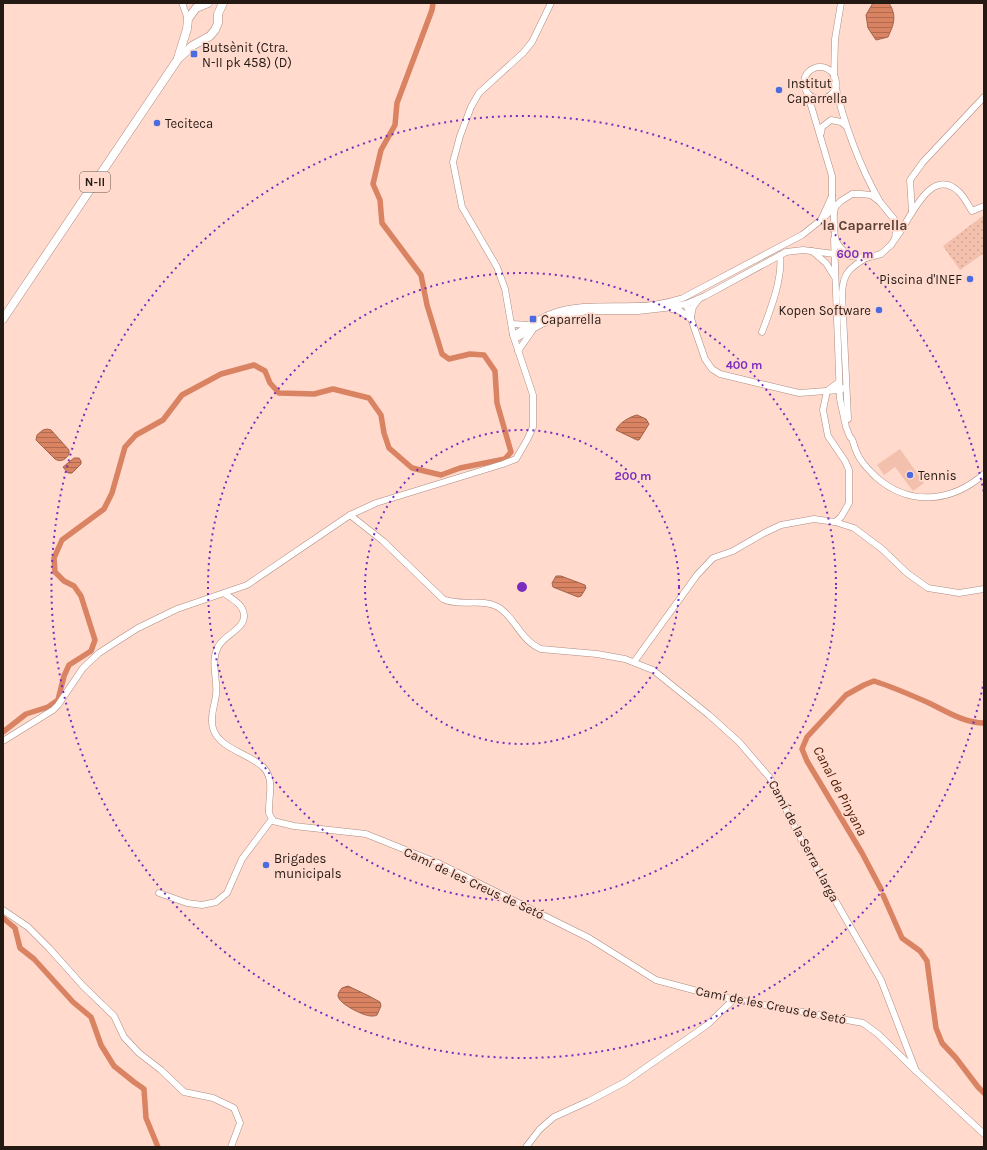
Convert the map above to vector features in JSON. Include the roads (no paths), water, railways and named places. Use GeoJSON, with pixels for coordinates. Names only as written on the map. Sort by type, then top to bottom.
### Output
{"type":"FeatureCollection","features":[{"type":"Feature","properties":{"kind":"main road","name":"N-II"},"geometry":{"type":"LineString","coordinates":[[3,319],[178,59],[192,46],[210,36],[215,30],[218,22],[218,14],[223,3]]}},
{"type":"Feature","properties":{"kind":"main road"},"geometry":{"type":"LineString","coordinates":[[188,18],[193,11],[204,5],[214,7],[218,14]]}},
{"type":"Feature","properties":{"kind":"main road","name":"N-II"},"geometry":{"type":"LineString","coordinates":[[178,59],[187,29],[188,18]]}},
{"type":"Feature","properties":{"kind":"main road"},"geometry":{"type":"LineString","coordinates":[[187,29],[192,38],[203,40]]}},
{"type":"Feature","properties":{"kind":"main road"},"geometry":{"type":"LineString","coordinates":[[3,312],[12,305]]}},
{"type":"Feature","properties":{"kind":"street"},"geometry":{"type":"LineString","coordinates":[[184,3],[192,6],[204,5]]}},
{"type":"Feature","properties":{"kind":"street"},"geometry":{"type":"LineString","coordinates":[[184,3],[188,18]]}},
{"type":"Feature","properties":{"kind":"street"},"geometry":{"type":"LineString","coordinates":[[3,741],[53,710],[58,705],[78,674],[99,653],[138,628],[191,604],[241,587],[254,580],[350,515],[376,503],[516,459],[533,427],[533,395],[514,337],[505,289],[497,268],[462,207],[453,162],[460,136],[479,93],[523,53],[532,42],[551,3]]}},
{"type":"Feature","properties":{"kind":"street"},"geometry":{"type":"LineString","coordinates":[[841,3],[835,39],[834,77],[840,107],[871,186],[880,202],[894,219],[905,225]]}},
{"type":"Feature","properties":{"kind":"street"},"geometry":{"type":"LineString","coordinates":[[834,77],[827,69],[812,69],[808,73],[804,82],[832,176],[832,196],[835,209],[834,239],[840,399],[850,438],[852,439],[857,454],[863,464],[884,484],[902,494],[921,498],[937,498],[956,492],[973,483],[984,474]]}},
{"type":"Feature","properties":{"kind":"street"},"geometry":{"type":"LineString","coordinates":[[807,92],[814,98],[824,98],[832,93],[835,84]]}},
{"type":"Feature","properties":{"kind":"street"},"geometry":{"type":"LineString","coordinates":[[912,212],[910,180],[923,162],[984,97]]}},
{"type":"Feature","properties":{"kind":"street"},"geometry":{"type":"LineString","coordinates":[[821,135],[822,127],[830,120],[841,122],[848,128]]}},
{"type":"Feature","properties":{"kind":"street"},"geometry":{"type":"LineString","coordinates":[[848,419],[842,281],[848,270],[866,258],[882,254],[891,245],[905,225],[924,194],[933,188],[942,184],[952,186],[960,192],[972,212],[984,206]]}},
{"type":"Feature","properties":{"kind":"street"},"geometry":{"type":"LineString","coordinates":[[514,337],[554,313],[567,310],[636,306],[671,302],[683,298],[802,235],[852,194],[871,195],[880,202]]}},
{"type":"Feature","properties":{"kind":"street"},"geometry":{"type":"LineString","coordinates":[[821,220],[832,196]]}},
{"type":"Feature","properties":{"kind":"street"},"geometry":{"type":"LineString","coordinates":[[894,219],[896,230],[895,239]]}},
{"type":"Feature","properties":{"kind":"street"},"geometry":{"type":"LineString","coordinates":[[834,239],[842,250],[850,256]]}},
{"type":"Feature","properties":{"kind":"street"},"geometry":{"type":"LineString","coordinates":[[512,324],[531,327],[562,316],[587,311],[638,311],[686,304],[780,255],[794,250],[835,253],[866,258]]}},
{"type":"Feature","properties":{"kind":"street"},"geometry":{"type":"LineString","coordinates":[[812,251],[826,264],[836,279]]}},
{"type":"Feature","properties":{"kind":"street"},"geometry":{"type":"LineString","coordinates":[[762,332],[775,296],[780,268],[780,255]]}},
{"type":"Feature","properties":{"kind":"street"},"geometry":{"type":"LineString","coordinates":[[686,304],[697,291]]}},
{"type":"Feature","properties":{"kind":"street"},"geometry":{"type":"LineString","coordinates":[[691,319],[693,307],[700,298]]}},
{"type":"Feature","properties":{"kind":"street"},"geometry":{"type":"LineString","coordinates":[[671,302],[686,304]]}},
{"type":"Feature","properties":{"kind":"street"},"geometry":{"type":"LineString","coordinates":[[686,304],[705,359],[712,369],[720,374],[799,393],[840,390],[846,387]]}},
{"type":"Feature","properties":{"kind":"street"},"geometry":{"type":"LineString","coordinates":[[665,308],[680,311],[691,319]]}},
{"type":"Feature","properties":{"kind":"street"},"geometry":{"type":"LineString","coordinates":[[518,351],[531,327]]}},
{"type":"Feature","properties":{"kind":"street"},"geometry":{"type":"LineString","coordinates":[[835,522],[842,517],[849,503],[849,470],[845,461],[828,436],[823,410],[827,391],[839,382]]}},
{"type":"Feature","properties":{"kind":"street"},"geometry":{"type":"LineString","coordinates":[[840,390],[843,394],[845,408],[853,437],[852,439]]}},
{"type":"Feature","properties":{"kind":"street"},"geometry":{"type":"LineString","coordinates":[[827,391],[840,399]]}},
{"type":"Feature","properties":{"kind":"street","name":"Camí de la Serra Llarga"},"geometry":{"type":"LineString","coordinates":[[350,515],[383,541],[432,590],[443,598],[455,603],[484,604],[497,607],[527,640],[541,649],[597,654],[634,662],[653,670],[740,742],[770,778],[809,855],[881,980],[916,1071],[984,1134]]}},
{"type":"Feature","properties":{"kind":"street"},"geometry":{"type":"LineString","coordinates":[[634,662],[697,575],[713,558],[733,551],[780,525],[814,519],[835,522],[854,528],[882,549],[907,573],[928,588],[959,593],[984,589]]}},
{"type":"Feature","properties":{"kind":"street"},"geometry":{"type":"LineString","coordinates":[[159,893],[187,903],[202,905],[216,902],[227,893],[242,859],[272,819],[269,814],[269,779],[266,771],[258,764],[223,742],[215,734],[212,726],[216,692],[215,655],[219,645],[238,628],[243,621],[243,611],[240,605],[224,593]]}},
{"type":"Feature","properties":{"kind":"street","name":"Camí de les Creus de Setó"},"geometry":{"type":"LineString","coordinates":[[272,819],[273,821],[294,826],[366,834],[438,863],[479,882],[589,938],[656,980],[716,996],[863,1023],[878,1034],[916,1071]]}},
{"type":"Feature","properties":{"kind":"street"},"geometry":{"type":"LineString","coordinates":[[3,910],[28,927],[83,986],[114,1016],[124,1037],[139,1053],[162,1070],[184,1092],[212,1098],[234,1108],[240,1123],[232,1147]]}},
{"type":"Feature","properties":{"kind":"street"},"geometry":{"type":"LineString","coordinates":[[526,1147],[540,1129],[554,1117],[590,1102],[625,1082],[707,1025],[734,999]]}},
{"type":"Feature","properties":{"kind":"waterway","name":"Canal de Pinyana"},"geometry":{"type":"LineString","coordinates":[[3,732],[26,714],[48,707],[58,700],[64,676],[69,665],[91,651],[95,640],[81,596],[74,586],[64,581],[55,572],[54,558],[62,540],[104,509],[112,493],[125,447],[136,435],[163,420],[182,395],[221,374],[254,365],[265,371],[270,383],[279,393],[314,394],[333,389],[369,398],[381,415],[384,433],[389,448],[412,468],[441,475],[460,468],[505,459],[511,452],[497,403],[495,371],[484,355],[470,354],[449,359],[442,354],[427,305],[421,275],[382,223],[380,200],[373,184],[381,150],[395,125],[397,103],[432,10],[433,3]]}},
{"type":"Feature","properties":{"kind":"waterway","name":"Canal de Pinyana"},"geometry":{"type":"LineString","coordinates":[[881,889],[862,853],[807,761],[802,749],[807,737],[846,695],[874,681],[909,694],[962,719],[984,723]]}},
{"type":"Feature","properties":{"kind":"waterway","name":"Canal de Pinyana"},"geometry":{"type":"LineString","coordinates":[[883,895],[902,938],[920,951],[927,961],[936,1028],[942,1043],[984,1093]]}},
{"type":"Feature","properties":{"kind":"waterway","name":"Canal de Pinyana"},"geometry":{"type":"LineString","coordinates":[[3,918],[15,928],[20,948],[34,959],[73,1002],[91,1017],[101,1045],[114,1066],[144,1089],[146,1118],[158,1147]]}},
{"type":"Feature","properties":{"kind":"place","name":"Butsènit (Ctra. N-II pk 458) (D)"},"geometry":{"type":"Point","coordinates":[194,54]}},
{"type":"Feature","properties":{"kind":"place","name":"Institut Caparrella"},"geometry":{"type":"Point","coordinates":[779,90]}},
{"type":"Feature","properties":{"kind":"place","name":"Teciteca"},"geometry":{"type":"Point","coordinates":[157,123]}},
{"type":"Feature","properties":{"kind":"place","name":"Piscina d'INEF"},"geometry":{"type":"Point","coordinates":[970,279]}},
{"type":"Feature","properties":{"kind":"place","name":"Kopen Software"},"geometry":{"type":"Point","coordinates":[879,310]}},
{"type":"Feature","properties":{"kind":"place","name":"Caparrella"},"geometry":{"type":"Point","coordinates":[533,319]}},
{"type":"Feature","properties":{"kind":"place","name":"Tennis"},"geometry":{"type":"Point","coordinates":[910,475]}},
{"type":"Feature","properties":{"kind":"place","name":"Brigades municipals"},"geometry":{"type":"Point","coordinates":[266,865]}},
{"type":"Feature","properties":{"kind":"district","name":"la Caparrella"},"geometry":{"type":"Point","coordinates":[865,225]}}]}
